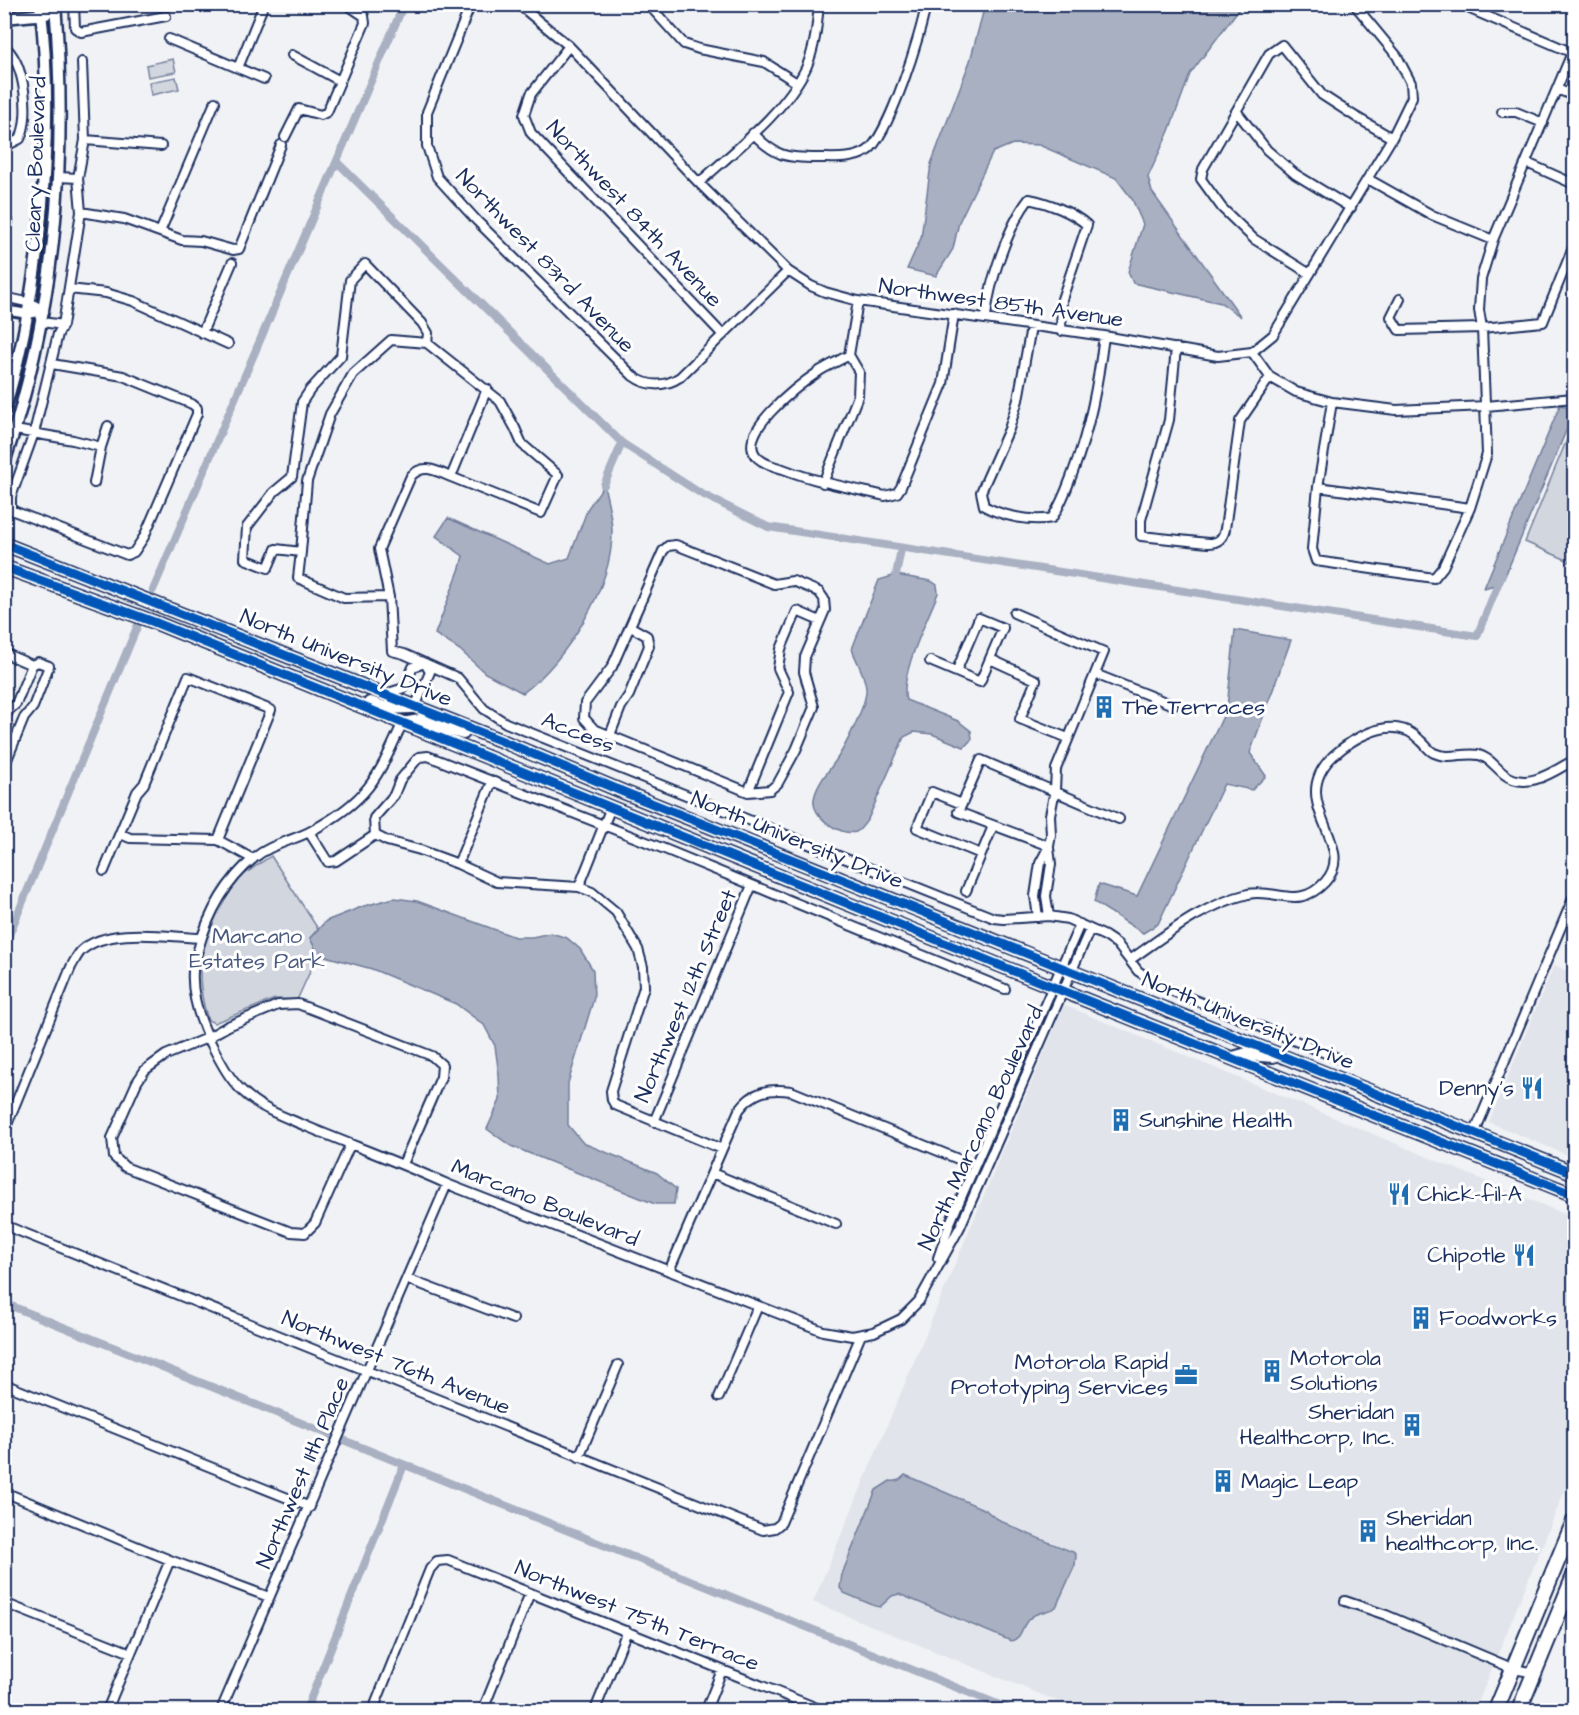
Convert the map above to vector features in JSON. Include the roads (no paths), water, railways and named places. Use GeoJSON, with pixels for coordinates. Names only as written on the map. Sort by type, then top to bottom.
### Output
{"type":"FeatureCollection","features":[{"type":"Feature","properties":{"kind":"highway"},"geometry":{"type":"LineString","coordinates":[[1496,1710],[1575,1521]]}},
{"type":"Feature","properties":{"kind":"highway"},"geometry":{"type":"LineString","coordinates":[[1519,1710],[1575,1576]]}},
{"type":"Feature","properties":{"kind":"main road","name":"North University Drive"},"geometry":{"type":"LineString","coordinates":[[4,544],[502,741],[608,786],[1575,1173]]}},
{"type":"Feature","properties":{"kind":"main road","name":"North University Drive"},"geometry":{"type":"LineString","coordinates":[[4,567],[154,622],[1058,989],[1575,1195]]}},
{"type":"Feature","properties":{"kind":"main road"},"geometry":{"type":"LineString","coordinates":[[282,675],[291,673],[384,708],[415,707]]}},
{"type":"Feature","properties":{"kind":"main road"},"geometry":{"type":"LineString","coordinates":[[402,724],[420,721],[489,740],[502,741]]}},
{"type":"Feature","properties":{"kind":"main road"},"geometry":{"type":"LineString","coordinates":[[591,800],[608,786]]}},
{"type":"Feature","properties":{"kind":"main road"},"geometry":{"type":"LineString","coordinates":[[1233,1058],[1247,1054],[1280,1056]]}},
{"type":"Feature","properties":{"kind":"main road"},"geometry":{"type":"LineString","coordinates":[[1450,1144],[1466,1140],[1474,1134]]}},
{"type":"Feature","properties":{"kind":"main road"},"geometry":{"type":"LineString","coordinates":[[1470,1153],[1479,1145],[1503,1144]]}},
{"type":"Feature","properties":{"kind":"street"},"geometry":{"type":"LineString","coordinates":[[74,4],[75,28],[81,32],[166,16]]}},
{"type":"Feature","properties":{"kind":"street"},"geometry":{"type":"LineString","coordinates":[[238,68],[264,4]]}},
{"type":"Feature","properties":{"kind":"street"},"geometry":{"type":"LineString","coordinates":[[81,212],[124,219],[182,240],[201,241],[233,250],[239,249],[298,109],[321,115],[327,112],[365,23],[363,16],[346,4]]}},
{"type":"Feature","properties":{"kind":"street","name":"Northwest 83rd Avenue"},"geometry":{"type":"LineString","coordinates":[[471,4],[427,112],[427,146],[437,177],[477,221],[633,376],[644,383],[667,384],[680,377],[723,335]]}},
{"type":"Feature","properties":{"kind":"street","name":"Northwest 85th Avenue"},"geometry":{"type":"LineString","coordinates":[[518,4],[569,46],[699,183],[788,271],[811,286],[858,301],[1104,336],[1218,356],[1252,352]]}},
{"type":"Feature","properties":{"kind":"street"},"geometry":{"type":"LineString","coordinates":[[648,4],[684,44],[764,62],[797,83]]}},
{"type":"Feature","properties":{"kind":"street"},"geometry":{"type":"LineString","coordinates":[[699,183],[753,134],[797,83],[810,57],[819,4]]}},
{"type":"Feature","properties":{"kind":"street"},"geometry":{"type":"LineString","coordinates":[[753,134],[775,153],[789,158],[852,157],[867,151],[880,138],[887,121],[920,34],[926,4]]}},
{"type":"Feature","properties":{"kind":"street"},"geometry":{"type":"LineString","coordinates":[[1354,4],[1398,56],[1411,83],[1412,98],[1392,138],[1273,336],[1252,352],[1270,377],[1296,392],[1332,402],[1396,410],[1486,406],[1575,398]]}},
{"type":"Feature","properties":{"kind":"street"},"geometry":{"type":"LineString","coordinates":[[1332,402],[1318,487],[1312,549],[1316,561],[1434,578],[1443,567],[1470,508],[1487,454],[1482,328],[1479,310],[1481,279],[1493,240],[1574,50],[1470,7]]}},
{"type":"Feature","properties":{"kind":"street"},"geometry":{"type":"LineString","coordinates":[[4,18],[40,9],[55,9]]}},
{"type":"Feature","properties":{"kind":"street","name":"Cleary Boulevard"},"geometry":{"type":"LineString","coordinates":[[4,411],[20,357],[31,303],[45,176],[47,115],[40,9]]}},
{"type":"Feature","properties":{"kind":"street","name":"Cleary Boulevard"},"geometry":{"type":"LineString","coordinates":[[4,463],[29,382],[43,316],[52,254],[60,177],[60,91],[55,9]]}},
{"type":"Feature","properties":{"kind":"street"},"geometry":{"type":"LineString","coordinates":[[170,39],[264,79]]}},
{"type":"Feature","properties":{"kind":"street"},"geometry":{"type":"LineString","coordinates":[[1310,274],[1254,239],[1222,208],[1201,179],[1203,169],[1269,54],[1282,45],[1323,95],[1392,138]]}},
{"type":"Feature","properties":{"kind":"street"},"geometry":{"type":"LineString","coordinates":[[4,46],[13,56],[24,82],[24,122],[20,139],[4,147]]}},
{"type":"Feature","properties":{"kind":"street","name":"Northwest 84th Avenue"},"geometry":{"type":"LineString","coordinates":[[569,46],[531,94],[524,115],[531,133],[723,335]]}},
{"type":"Feature","properties":{"kind":"street"},"geometry":{"type":"LineString","coordinates":[[292,55],[340,81]]}},
{"type":"Feature","properties":{"kind":"street"},"geometry":{"type":"LineString","coordinates":[[52,364],[123,376],[197,408],[197,414],[144,537],[134,552],[127,555],[11,510],[10,505],[34,434],[58,334],[63,325],[69,289],[81,212],[78,178],[86,140],[82,62]]}},
{"type":"Feature","properties":{"kind":"street"},"geometry":{"type":"LineString","coordinates":[[1557,89],[1575,96]]}},
{"type":"Feature","properties":{"kind":"street"},"geometry":{"type":"LineString","coordinates":[[160,232],[216,102]]}},
{"type":"Feature","properties":{"kind":"street"},"geometry":{"type":"LineString","coordinates":[[1237,112],[1267,150],[1295,174],[1351,208]]}},
{"type":"Feature","properties":{"kind":"street"},"geometry":{"type":"LineString","coordinates":[[1502,112],[1516,112],[1543,123]]}},
{"type":"Feature","properties":{"kind":"street"},"geometry":{"type":"LineString","coordinates":[[86,140],[161,146]]}},
{"type":"Feature","properties":{"kind":"street"},"geometry":{"type":"LineString","coordinates":[[1527,164],[1575,184]]}},
{"type":"Feature","properties":{"kind":"street"},"geometry":{"type":"LineString","coordinates":[[60,177],[78,178]]}},
{"type":"Feature","properties":{"kind":"street"},"geometry":{"type":"LineString","coordinates":[[1368,179],[1432,216],[1493,240]]}},
{"type":"Feature","properties":{"kind":"street"},"geometry":{"type":"LineString","coordinates":[[986,319],[990,286],[1019,212],[1029,199],[1078,217],[1087,225],[1062,299],[1061,331]]}},
{"type":"Feature","properties":{"kind":"street"},"geometry":{"type":"LineString","coordinates":[[1400,299],[1391,317],[1399,330],[1482,328],[1543,322],[1575,245]]}},
{"type":"Feature","properties":{"kind":"street"},"geometry":{"type":"LineString","coordinates":[[202,333],[232,263]]}},
{"type":"Feature","properties":{"kind":"street"},"geometry":{"type":"LineString","coordinates":[[301,552],[276,549],[268,568],[245,559],[247,527],[274,492],[292,477],[302,402],[339,358],[350,280],[365,264],[422,323],[428,333],[428,343]]}},
{"type":"Feature","properties":{"kind":"street"},"geometry":{"type":"LineString","coordinates":[[723,335],[788,271]]}},
{"type":"Feature","properties":{"kind":"street"},"geometry":{"type":"LineString","coordinates":[[69,289],[106,293],[133,301],[228,344]]}},
{"type":"Feature","properties":{"kind":"street"},"geometry":{"type":"LineString","coordinates":[[4,297],[31,303],[43,316]]}},
{"type":"Feature","properties":{"kind":"street"},"geometry":{"type":"LineString","coordinates":[[823,483],[858,396],[859,372],[849,355],[858,301]]}},
{"type":"Feature","properties":{"kind":"street"},"geometry":{"type":"LineString","coordinates":[[4,310],[43,316],[63,325]]}},
{"type":"Feature","properties":{"kind":"street"},"geometry":{"type":"LineString","coordinates":[[849,355],[802,384],[771,412],[753,434],[753,450],[761,461],[823,483],[885,496],[897,493],[943,384],[954,314]]}},
{"type":"Feature","properties":{"kind":"street"},"geometry":{"type":"LineString","coordinates":[[1030,327],[1018,400],[1009,429],[981,492],[984,506],[996,512],[1041,520],[1052,518],[1061,505],[1084,444],[1096,392],[1104,336]]}},
{"type":"Feature","properties":{"kind":"street"},"geometry":{"type":"LineString","coordinates":[[391,340],[428,343],[500,401],[522,444],[558,475],[541,513],[427,468],[417,470],[411,476],[379,549],[389,597],[344,598],[298,579],[307,481],[330,414],[353,374],[391,340]]}},
{"type":"Feature","properties":{"kind":"street"},"geometry":{"type":"LineString","coordinates":[[1176,348],[1169,420],[1141,520],[1141,536],[1208,543],[1221,540],[1226,529],[1240,421],[1270,377]]}},
{"type":"Feature","properties":{"kind":"street"},"geometry":{"type":"LineString","coordinates":[[451,477],[487,389]]}},
{"type":"Feature","properties":{"kind":"street"},"geometry":{"type":"LineString","coordinates":[[94,483],[108,426]]}},
{"type":"Feature","properties":{"kind":"street"},"geometry":{"type":"LineString","coordinates":[[15,430],[101,447]]}},
{"type":"Feature","properties":{"kind":"street"},"geometry":{"type":"LineString","coordinates":[[1318,487],[1470,508]]}},
{"type":"Feature","properties":{"kind":"street"},"geometry":{"type":"LineString","coordinates":[[676,545],[774,584],[793,581],[819,592],[824,599],[825,610],[820,621],[805,657],[804,672],[814,707],[796,750],[778,783],[770,790],[748,792],[594,729],[587,724],[584,718],[585,703],[612,667],[663,551],[668,546],[676,545]]}},
{"type":"Feature","properties":{"kind":"street","name":"Access"},"geometry":{"type":"LineString","coordinates":[[389,597],[392,651],[458,678],[484,709],[506,723],[994,918],[1049,916],[1068,919],[1117,944],[1138,971],[1160,986],[1345,1061]]}},
{"type":"Feature","properties":{"kind":"street"},"geometry":{"type":"LineString","coordinates":[[748,792],[789,692],[778,668],[781,649],[797,611],[820,621]]}},
{"type":"Feature","properties":{"kind":"street"},"geometry":{"type":"LineString","coordinates":[[1014,613],[1104,652],[1056,769],[1050,815],[1051,864],[1046,896],[1049,916]]}},
{"type":"Feature","properties":{"kind":"street"},"geometry":{"type":"LineString","coordinates":[[930,661],[956,672],[980,682],[1003,628],[979,618],[956,672]]}},
{"type":"Feature","properties":{"kind":"street"},"geometry":{"type":"LineString","coordinates":[[610,735],[649,646],[647,636],[631,627]]}},
{"type":"Feature","properties":{"kind":"street"},"geometry":{"type":"LineString","coordinates":[[4,653],[32,665]]}},
{"type":"Feature","properties":{"kind":"street"},"geometry":{"type":"LineString","coordinates":[[990,659],[1036,680],[1020,718],[1068,738]]}},
{"type":"Feature","properties":{"kind":"street"},"geometry":{"type":"LineString","coordinates":[[4,720],[9,710],[16,704],[32,665],[38,662],[49,666],[33,707],[24,718],[4,767]]}},
{"type":"Feature","properties":{"kind":"street"},"geometry":{"type":"LineString","coordinates":[[383,694],[404,688],[413,667],[425,663],[430,672],[415,707]]}},
{"type":"Feature","properties":{"kind":"street"},"geometry":{"type":"LineString","coordinates":[[1095,674],[1173,705]]}},
{"type":"Feature","properties":{"kind":"street"},"geometry":{"type":"LineString","coordinates":[[104,871],[137,792],[144,784],[188,677],[271,710],[218,840]]}},
{"type":"Feature","properties":{"kind":"street","name":"Marcano Boulevard"},"geometry":{"type":"LineString","coordinates":[[402,724],[381,769],[364,794],[346,810],[309,832],[270,848],[253,859],[234,879],[212,910],[201,938],[193,970],[194,993],[207,1038],[228,1076],[249,1098],[275,1113],[447,1184],[823,1331],[838,1335],[861,1335],[874,1332],[901,1318]]}},
{"type":"Feature","properties":{"kind":"street"},"geometry":{"type":"LineString","coordinates":[[1130,960],[1214,905],[1257,893],[1294,898],[1303,896],[1326,881],[1334,860],[1333,846],[1318,808],[1315,793],[1323,768],[1339,750],[1364,735],[1390,727],[1401,728],[1413,734],[1435,753],[1444,756],[1466,754],[1481,756],[1488,759],[1504,774],[1519,780],[1537,780],[1575,760]]}},
{"type":"Feature","properties":{"kind":"street"},"geometry":{"type":"LineString","coordinates":[[375,835],[374,818],[394,795],[400,780],[423,755],[1005,988]]}},
{"type":"Feature","properties":{"kind":"street"},"geometry":{"type":"LineString","coordinates":[[1049,846],[958,812],[981,760],[1119,819]]}},
{"type":"Feature","properties":{"kind":"street"},"geometry":{"type":"LineString","coordinates":[[458,864],[492,782]]}},
{"type":"Feature","properties":{"kind":"street"},"geometry":{"type":"LineString","coordinates":[[962,804],[932,792],[917,828],[981,854]]}},
{"type":"Feature","properties":{"kind":"street"},"geometry":{"type":"LineString","coordinates":[[579,887],[611,807]]}},
{"type":"Feature","properties":{"kind":"street"},"geometry":{"type":"LineString","coordinates":[[966,891],[993,826]]}},
{"type":"Feature","properties":{"kind":"street"},"geometry":{"type":"LineString","coordinates":[[309,832],[328,862],[336,861],[375,835]]}},
{"type":"Feature","properties":{"kind":"street"},"geometry":{"type":"LineString","coordinates":[[121,834],[130,838],[218,840],[253,859]]}},
{"type":"Feature","properties":{"kind":"street"},"geometry":{"type":"LineString","coordinates":[[375,835],[458,864],[497,882],[579,887],[592,892],[609,904],[638,948],[644,978],[642,996],[611,1091],[612,1100],[615,1105],[722,1149]]}},
{"type":"Feature","properties":{"kind":"street"},"geometry":{"type":"LineString","coordinates":[[1038,917],[1035,896],[1040,863],[1049,846]]}},
{"type":"Feature","properties":{"kind":"street","name":"Northwest 12th Street"},"geometry":{"type":"LineString","coordinates":[[654,1122],[752,885]]}},
{"type":"Feature","properties":{"kind":"street"},"geometry":{"type":"LineString","coordinates":[[1474,1134],[1575,896]]}},
{"type":"Feature","properties":{"kind":"street","name":"North Marcano Boulevard"},"geometry":{"type":"LineString","coordinates":[[1067,969],[1080,924]]}},
{"type":"Feature","properties":{"kind":"street","name":"North Marcano Boulevard"},"geometry":{"type":"LineString","coordinates":[[901,1318],[919,1301],[960,1227],[1058,989],[1090,929]]}},
{"type":"Feature","properties":{"kind":"street"},"geometry":{"type":"LineString","coordinates":[[4,1132],[71,968],[80,952],[109,937],[201,938]]}},
{"type":"Feature","properties":{"kind":"street"},"geometry":{"type":"LineString","coordinates":[[350,1144],[315,1223],[305,1233],[291,1232],[124,1167],[114,1157],[112,1138],[137,1082],[145,1070],[166,1055],[207,1038],[228,1026],[278,1005],[298,1004],[432,1056],[442,1065],[441,1077],[403,1164]]}},
{"type":"Feature","properties":{"kind":"street"},"geometry":{"type":"LineString","coordinates":[[669,1271],[739,1110],[746,1100],[762,1091],[771,1089],[791,1091],[963,1161]]}},
{"type":"Feature","properties":{"kind":"street"},"geometry":{"type":"LineString","coordinates":[[712,1173],[836,1224]]}},
{"type":"Feature","properties":{"kind":"street","name":"Northwest 11th Place"},"geometry":{"type":"LineString","coordinates":[[221,1710],[447,1184]]}},
{"type":"Feature","properties":{"kind":"street","name":"Northwest 76th Avenue"},"geometry":{"type":"LineString","coordinates":[[4,1225],[763,1530],[775,1528],[784,1515],[861,1335]]}},
{"type":"Feature","properties":{"kind":"street"},"geometry":{"type":"LineString","coordinates":[[407,1279],[513,1319]]}},
{"type":"Feature","properties":{"kind":"street"},"geometry":{"type":"LineString","coordinates":[[719,1396],[758,1306]]}},
{"type":"Feature","properties":{"kind":"street"},"geometry":{"type":"LineString","coordinates":[[579,1457],[618,1365]]}},
{"type":"Feature","properties":{"kind":"street"},"geometry":{"type":"LineString","coordinates":[[4,1384],[310,1507]]}},
{"type":"Feature","properties":{"kind":"street"},"geometry":{"type":"LineString","coordinates":[[4,1492],[170,1560],[269,1597]]}},
{"type":"Feature","properties":{"kind":"street"},"geometry":{"type":"LineString","coordinates":[[107,1710],[170,1560]]}},
{"type":"Feature","properties":{"kind":"street","name":"Northwest 75th Terrace"},"geometry":{"type":"LineString","coordinates":[[373,1710],[430,1569],[438,1561],[448,1560],[819,1710]]}},
{"type":"Feature","properties":{"kind":"street"},"geometry":{"type":"LineString","coordinates":[[483,1710],[530,1593]]}},
{"type":"Feature","properties":{"kind":"street"},"geometry":{"type":"LineString","coordinates":[[1345,1601],[1386,1615],[1514,1669],[1535,1673]]}},
{"type":"Feature","properties":{"kind":"street"},"geometry":{"type":"LineString","coordinates":[[4,1603],[131,1653]]}},
{"type":"Feature","properties":{"kind":"street"},"geometry":{"type":"LineString","coordinates":[[595,1710],[627,1631]]}},
{"type":"Feature","properties":{"kind":"street"},"geometry":{"type":"LineString","coordinates":[[706,1710],[722,1670]]}},
{"type":"Feature","properties":{"kind":"water"},"geometry":{"type":"Polygon","coordinates":[[[985,5],[1242,5],[1190,74],[1169,131],[1148,177],[1152,192],[1241,317],[1221,303],[1133,283],[1128,272],[1143,224],[1132,199],[1116,178],[1039,145],[1013,144],[993,152],[959,222],[953,249],[936,276],[907,269],[921,238],[931,164],[970,61],[985,5]]]}},
{"type":"Feature","properties":{"kind":"water"},"geometry":{"type":"Polygon","coordinates":[[[1560,405],[1574,408],[1574,412],[1502,583],[1484,588],[1560,405]]]}},
{"type":"Feature","properties":{"kind":"water"},"geometry":{"type":"Polygon","coordinates":[[[604,485],[612,531],[605,575],[584,621],[555,662],[539,679],[523,693],[485,673],[460,650],[435,634],[463,556],[436,536],[448,518],[550,564],[569,558],[588,508],[604,485]]]}},
{"type":"Feature","properties":{"kind":"water"},"geometry":{"type":"Polygon","coordinates":[[[896,575],[931,581],[937,585],[938,593],[910,662],[905,689],[906,700],[958,721],[971,731],[972,739],[964,747],[932,734],[914,732],[904,737],[868,819],[856,832],[842,831],[821,818],[814,805],[815,794],[849,738],[866,695],[864,678],[852,649],[879,580],[896,575]]]}},
{"type":"Feature","properties":{"kind":"water"},"geometry":{"type":"Polygon","coordinates":[[[1235,630],[1291,640],[1250,753],[1266,776],[1252,790],[1224,784],[1158,924],[1143,933],[1094,902],[1099,884],[1137,896],[1227,708],[1235,630]]]}},
{"type":"Feature","properties":{"kind":"water"},"geometry":{"type":"Polygon","coordinates":[[[394,898],[417,901],[515,937],[532,937],[551,933],[567,938],[580,949],[593,970],[594,998],[568,1083],[568,1125],[583,1143],[657,1173],[676,1189],[674,1204],[655,1204],[511,1146],[487,1129],[500,1100],[495,1046],[484,1025],[456,1004],[372,969],[318,954],[310,938],[326,921],[364,906],[394,898]]]}},
{"type":"Feature","properties":{"kind":"water"},"geometry":{"type":"Polygon","coordinates":[[[905,1475],[986,1510],[1002,1521],[1040,1539],[1073,1552],[1076,1555],[1075,1565],[1056,1607],[1032,1616],[1026,1622],[1020,1635],[1011,1641],[899,1594],[892,1596],[880,1607],[844,1593],[840,1588],[842,1574],[876,1490],[905,1475]]]}},
{"type":"Feature","properties":{"kind":"waterway"},"geometry":{"type":"LineString","coordinates":[[153,590],[404,4]]}},
{"type":"Feature","properties":{"kind":"waterway"},"geometry":{"type":"LineString","coordinates":[[337,162],[622,443],[700,493],[768,527],[1477,636],[1502,574]]}},
{"type":"Feature","properties":{"kind":"waterway"},"geometry":{"type":"LineString","coordinates":[[604,485],[622,443]]}},
{"type":"Feature","properties":{"kind":"waterway"},"geometry":{"type":"LineString","coordinates":[[896,575],[901,549]]}},
{"type":"Feature","properties":{"kind":"waterway"},"geometry":{"type":"LineString","coordinates":[[4,947],[137,627]]}},
{"type":"Feature","properties":{"kind":"waterway"},"geometry":{"type":"LineString","coordinates":[[4,1303],[1012,1710]]}},
{"type":"Feature","properties":{"kind":"waterway"},"geometry":{"type":"LineString","coordinates":[[306,1710],[404,1465]]}},
{"type":"Feature","properties":{"kind":"place","name":"The Terraces"},"geometry":{"type":"Point","coordinates":[1104,707]}},
{"type":"Feature","properties":{"kind":"place","name":"Denny's"},"geometry":{"type":"Point","coordinates":[1532,1088]}},
{"type":"Feature","properties":{"kind":"place","name":"Sunshine Health"},"geometry":{"type":"Point","coordinates":[1121,1120]}},
{"type":"Feature","properties":{"kind":"place","name":"Chick-fil-A"},"geometry":{"type":"Point","coordinates":[1399,1194]}},
{"type":"Feature","properties":{"kind":"place","name":"Chipotle"},"geometry":{"type":"Point","coordinates":[1524,1255]}},
{"type":"Feature","properties":{"kind":"place","name":"Foodworks"},"geometry":{"type":"Point","coordinates":[1421,1318]}},
{"type":"Feature","properties":{"kind":"place","name":"Motorola Solutions"},"geometry":{"type":"Point","coordinates":[1272,1371]}},
{"type":"Feature","properties":{"kind":"place","name":"Motorola Rapid Prototyping Services"},"geometry":{"type":"Point","coordinates":[1186,1375]}},
{"type":"Feature","properties":{"kind":"place","name":"Sheridan Healthcorp, Inc."},"geometry":{"type":"Point","coordinates":[1412,1425]}},
{"type":"Feature","properties":{"kind":"place","name":"Magic Leap"},"geometry":{"type":"Point","coordinates":[1223,1481]}},
{"type":"Feature","properties":{"kind":"place","name":"Sheridan healthcorp, Inc."},"geometry":{"type":"Point","coordinates":[1368,1531]}},
{"type":"Feature","properties":{"kind":"park label","name":"Marcano Estates Park"},"geometry":{"type":"Point","coordinates":[257,948]}}]}
